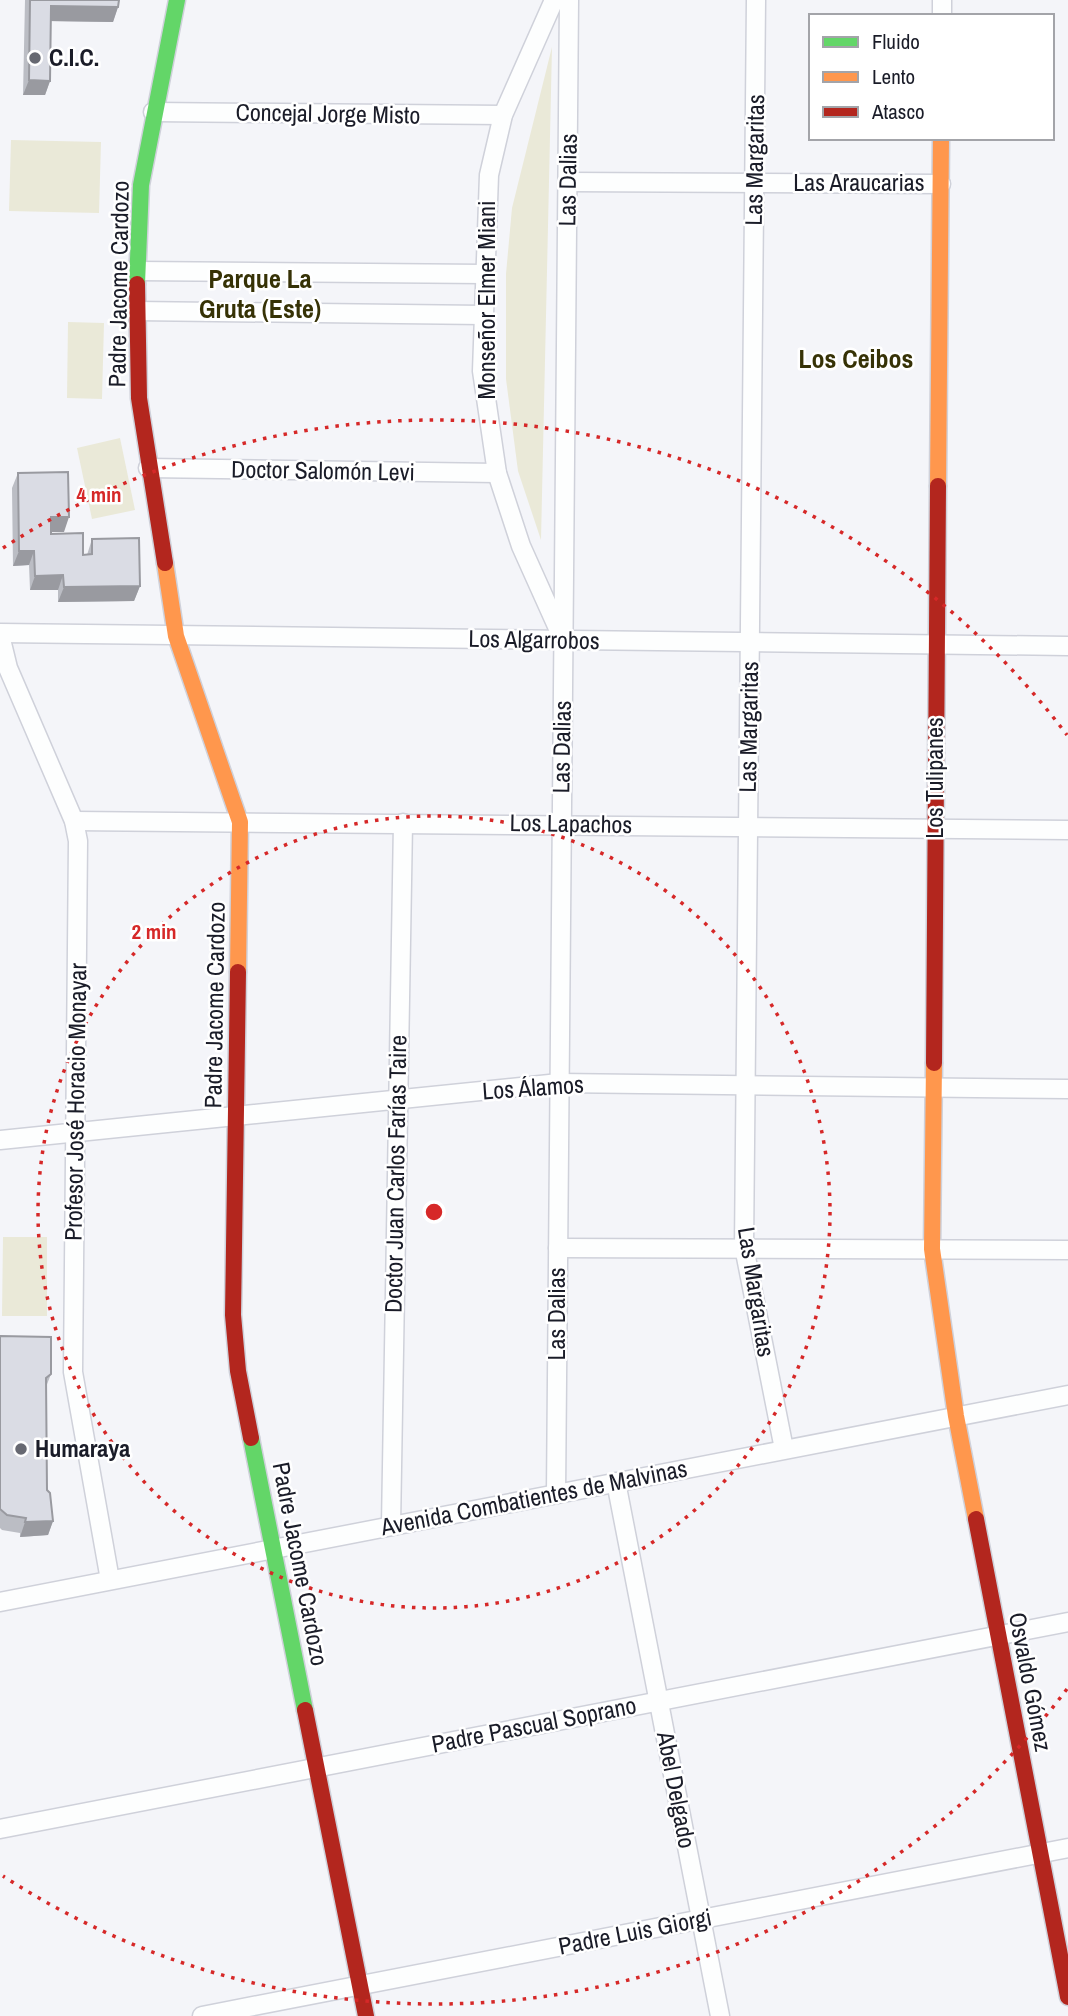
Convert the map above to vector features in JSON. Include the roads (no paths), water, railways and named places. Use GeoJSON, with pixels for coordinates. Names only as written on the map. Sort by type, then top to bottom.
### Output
{"type":"FeatureCollection","features":[{"type":"Feature","properties":{"kind":"street","name":"Padre Jacome Cardozo"},"geometry":{"type":"LineString","coordinates":[[177,0],[153,112],[141,185],[136,311],[139,398],[176,635],[240,822],[233,1315],[238,1371],[366,2016]]}},
{"type":"Feature","properties":{"kind":"street","name":"Monseñor Elmer Miani"},"geometry":{"type":"LineString","coordinates":[[554,0],[503,116],[489,175],[482,371],[497,473],[521,546],[563,640]]}},
{"type":"Feature","properties":{"kind":"street","name":"Las Dalias"},"geometry":{"type":"LineString","coordinates":[[556,1494],[569,0]]}},
{"type":"Feature","properties":{"kind":"street","name":"Las Margaritas"},"geometry":{"type":"LineString","coordinates":[[756,0],[744,1247],[784,1450]]}},
{"type":"Feature","properties":{"kind":"street","name":"Concejal Jorge Misto"},"geometry":{"type":"LineString","coordinates":[[153,112],[503,116]]}},
{"type":"Feature","properties":{"kind":"street","name":"Los Tulipanes"},"geometry":{"type":"LineString","coordinates":[[941,140],[932,1249],[956,1416]]}},
{"type":"Feature","properties":{"kind":"street","name":"Las Araucarias"},"geometry":{"type":"LineString","coordinates":[[568,182],[941,184]]}},
{"type":"Feature","properties":{"kind":"street"},"geometry":{"type":"LineString","coordinates":[[137,271],[484,274]]}},
{"type":"Feature","properties":{"kind":"street"},"geometry":{"type":"LineString","coordinates":[[136,311],[483,315]]}},
{"type":"Feature","properties":{"kind":"street","name":"Doctor Salomón Levi"},"geometry":{"type":"LineString","coordinates":[[148,468],[497,473]]}},
{"type":"Feature","properties":{"kind":"street","name":"Los Algarrobos"},"geometry":{"type":"LineString","coordinates":[[0,634],[1068,646]]}},
{"type":"Feature","properties":{"kind":"street","name":"Profesor José Horacio Monayar"},"geometry":{"type":"LineString","coordinates":[[0,634],[8,668],[74,821],[78,841],[73,1372],[110,1580]]}},
{"type":"Feature","properties":{"kind":"street","name":"Los Lapachos"},"geometry":{"type":"LineString","coordinates":[[74,821],[1068,830]]}},
{"type":"Feature","properties":{"kind":"street","name":"Doctor Juan Carlos Farías Taire"},"geometry":{"type":"LineString","coordinates":[[391,1526],[403,823]]}},
{"type":"Feature","properties":{"kind":"street","name":"Los Álamos"},"geometry":{"type":"LineString","coordinates":[[0,1140],[559,1083],[1068,1089]]}},
{"type":"Feature","properties":{"kind":"street"},"geometry":{"type":"LineString","coordinates":[[558,1248],[1068,1250]]}},
{"type":"Feature","properties":{"kind":"street","name":"Avenida Combatientes de Malvinas"},"geometry":{"type":"LineString","coordinates":[[0,1601],[1068,1395]]}},
{"type":"Feature","properties":{"kind":"street","name":"Osvaldo Gómez"},"geometry":{"type":"LineString","coordinates":[[956,1416],[1068,1997]]}},
{"type":"Feature","properties":{"kind":"street","name":"Abel Delgado"},"geometry":{"type":"LineString","coordinates":[[616,1482],[720,2016]]}},
{"type":"Feature","properties":{"kind":"street","name":"Padre Pascual Soprano"},"geometry":{"type":"LineString","coordinates":[[0,1829],[1068,1622]]}},
{"type":"Feature","properties":{"kind":"street","name":"Padre Luis Giorgi"},"geometry":{"type":"LineString","coordinates":[[202,2016],[1068,1848]]}},
{"type":"Feature","properties":{"kind":"place","name":"C.I.C."},"geometry":{"type":"Point","coordinates":[35,58]}},
{"type":"Feature","properties":{"kind":"place","name":"Humaraya"},"geometry":{"type":"Point","coordinates":[21,1449]}},
{"type":"Feature","properties":{"kind":"district","name":"Parque La Gruta (Este)"},"geometry":{"type":"Point","coordinates":[260,294]}},
{"type":"Feature","properties":{"kind":"district","name":"Los Ceibos"},"geometry":{"type":"Point","coordinates":[856,359]}}]}
